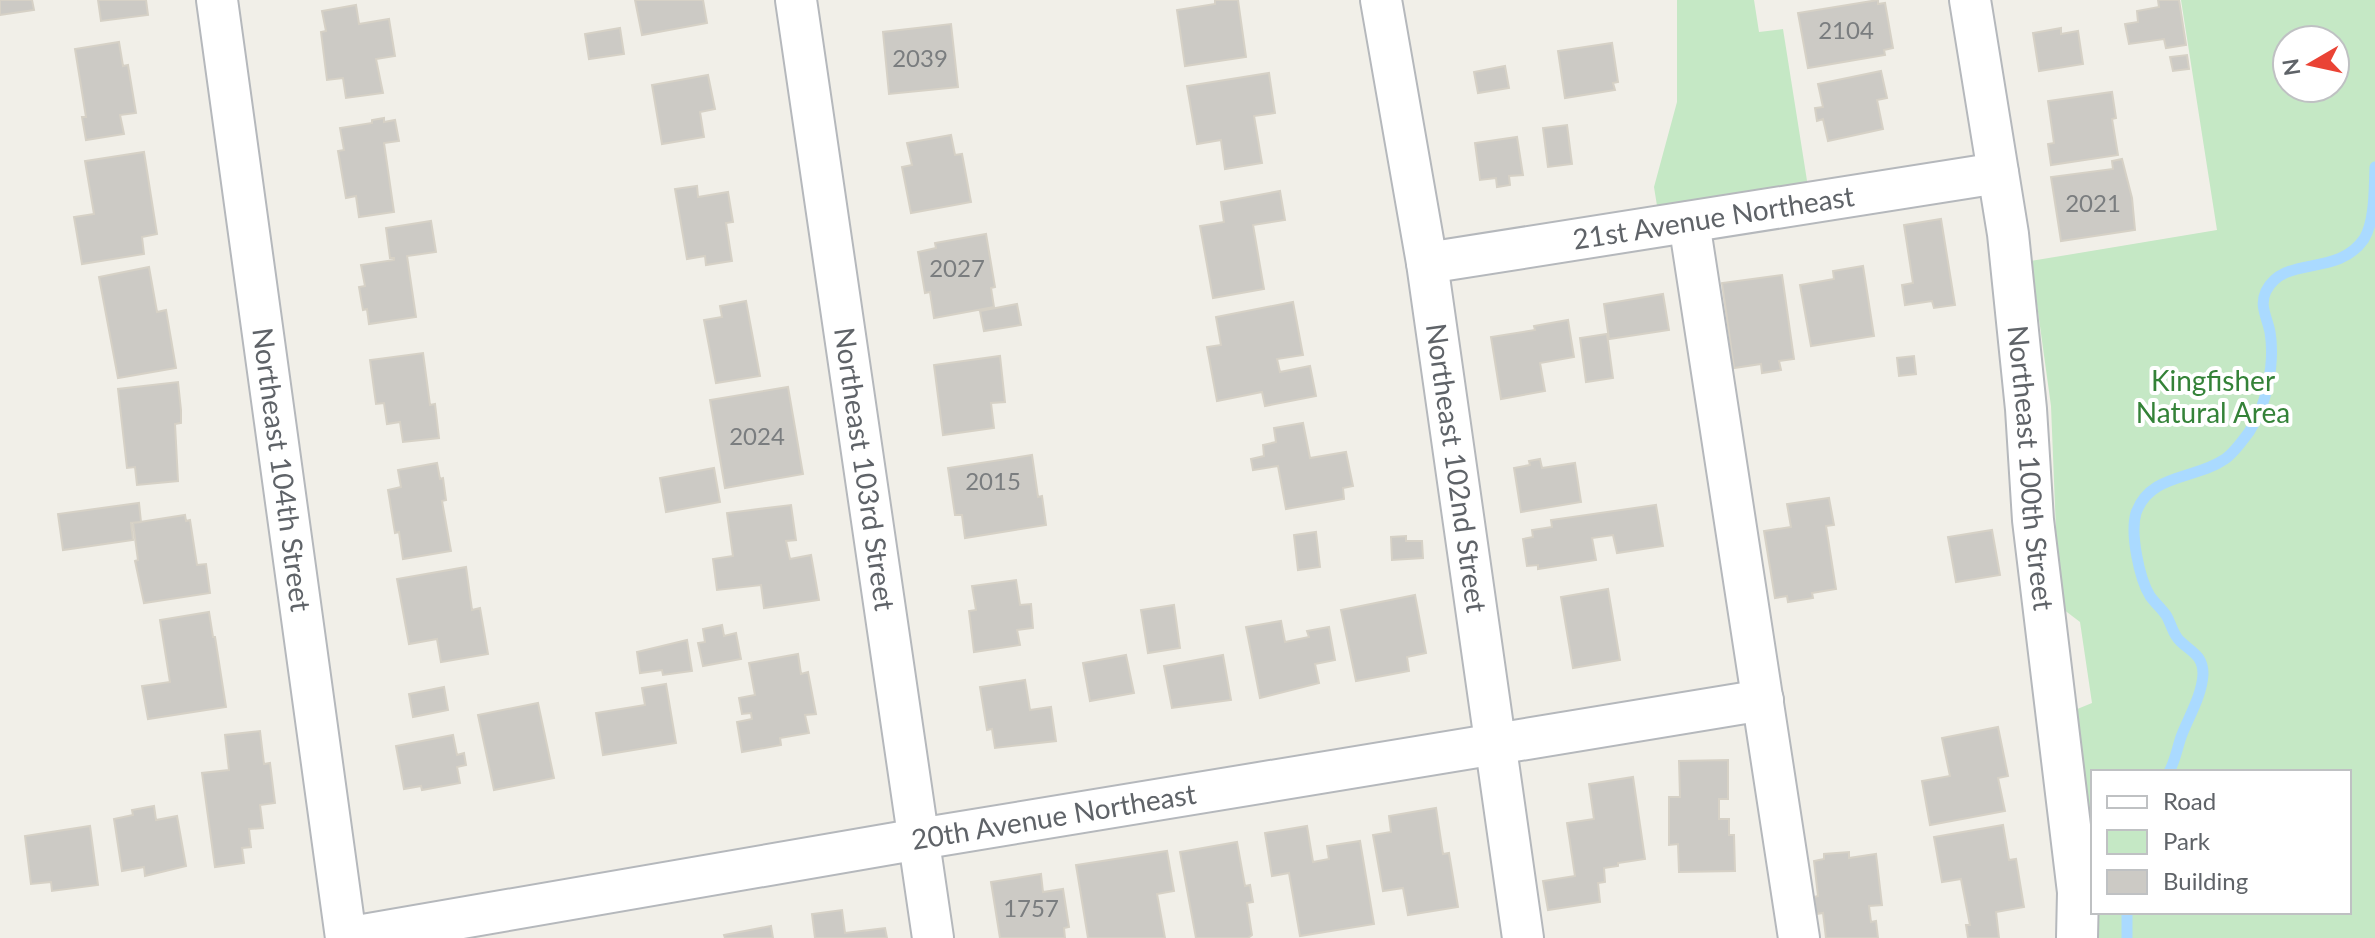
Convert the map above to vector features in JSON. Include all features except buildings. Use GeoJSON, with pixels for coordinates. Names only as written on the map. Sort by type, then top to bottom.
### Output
{"type":"FeatureCollection","features":[{"type":"Feature","properties":{"kind":"street","name":"Northeast 104th Street"},"geometry":{"type":"LineString","coordinates":[[217,0],[346,938]]}},
{"type":"Feature","properties":{"kind":"street","name":"Northeast 103rd Street"},"geometry":{"type":"LineString","coordinates":[[796,0],[933,938]]}},
{"type":"Feature","properties":{"kind":"street","name":"Northeast 102nd Street"},"geometry":{"type":"LineString","coordinates":[[1381,0],[1427,263],[1523,938]]}},
{"type":"Feature","properties":{"kind":"street","name":"Northeast 100th Street"},"geometry":{"type":"LineString","coordinates":[[1970,0],[1998,173],[2017,323],[2033,520],[2078,892],[2077,938]]}},
{"type":"Feature","properties":{"kind":"street","name":"21st Avenue Northeast"},"geometry":{"type":"LineString","coordinates":[[1427,263],[1998,173]]}},
{"type":"Feature","properties":{"kind":"street"},"geometry":{"type":"LineString","coordinates":[[1689,222],[1799,938]]}},
{"type":"Feature","properties":{"kind":"street","name":"20th Avenue Northeast"},"geometry":{"type":"LineString","coordinates":[[346,938],[919,839],[1763,700]]}},
{"type":"Feature","properties":{"kind":"green space"},"geometry":{"type":"Polygon","coordinates":[[[1677,0],[1754,0],[1759,32],[1783,29],[1808,187],[1658,212],[1654,187],[1677,102],[1677,0]]]}},
{"type":"Feature","properties":{"kind":"green space","name":"Kingfisher Natural Area"},"geometry":{"type":"Polygon","coordinates":[[[2181,0],[2375,0],[2375,938],[2088,938],[2070,712],[2092,703],[2080,622],[2059,606],[2051,406],[2031,261],[2217,230],[2181,0]]]}},
{"type":"Feature","properties":{"kind":"waterway"},"geometry":{"type":"LineString","coordinates":[[2170,770],[2203,674],[2196,654],[2178,638],[2146,588],[2135,543],[2136,513],[2152,491],[2225,459],[2249,432],[2261,410],[2270,370],[2270,332],[2263,307],[2266,291],[2286,273],[2340,258],[2353,251],[2364,239],[2372,214],[2375,167]]}},
{"type":"Feature","properties":{"kind":"waterway"},"geometry":{"type":"LineString","coordinates":[[2127,914],[2127,938]]}}]}
